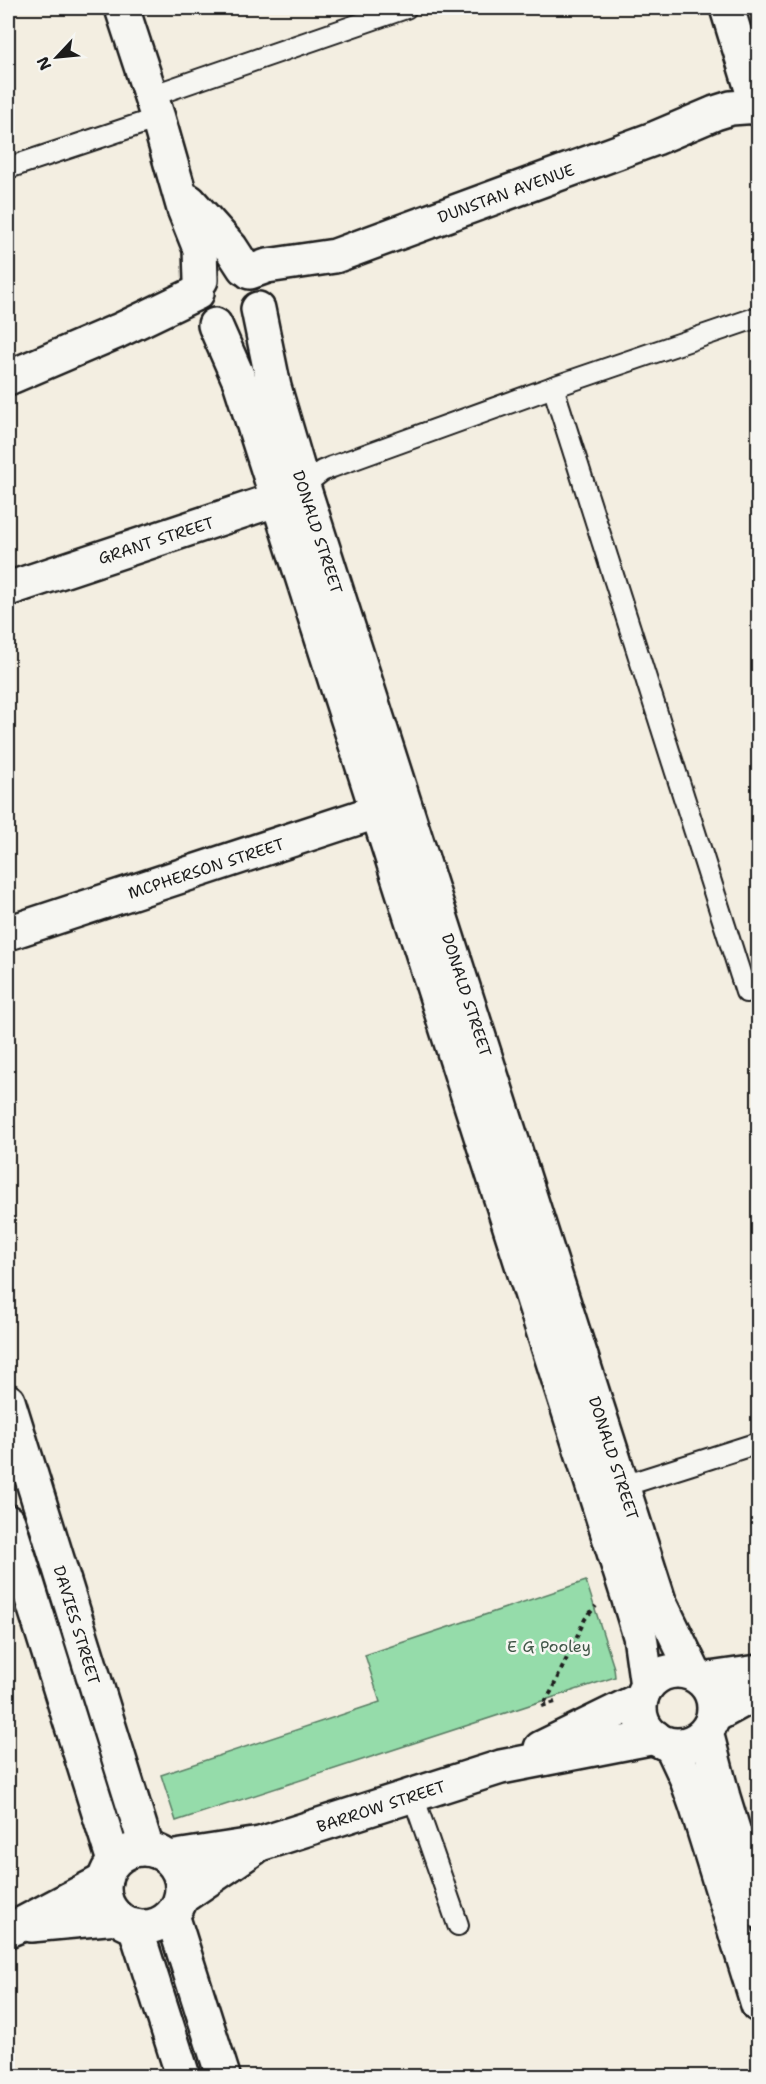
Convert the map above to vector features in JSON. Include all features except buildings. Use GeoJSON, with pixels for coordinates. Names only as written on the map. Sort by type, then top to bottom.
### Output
{"type":"FeatureCollection","features":[{"type":"Feature","properties":{"kind":"street"},"geometry":{"type":"LineString","coordinates":[[122,8],[184,209],[200,249],[198,304],[202,314],[215,325],[225,328],[245,324],[258,309],[260,290],[256,280],[231,248],[179,191]]}},
{"type":"Feature","properties":{"kind":"street"},"geometry":{"type":"LineString","coordinates":[[727,8],[758,107]]}},
{"type":"Feature","properties":{"kind":"street","name":"DUNSTAN AVENUE"},"geometry":{"type":"LineString","coordinates":[[247,270],[335,256],[656,138],[715,113],[731,108],[758,107]]}},
{"type":"Feature","properties":{"kind":"street"},"geometry":{"type":"LineString","coordinates":[[8,378],[118,332],[199,287],[207,272],[225,264],[235,264],[247,270]]}},
{"type":"Feature","properties":{"kind":"street","name":"DONALD STREET"},"geometry":{"type":"LineString","coordinates":[[258,309],[274,387],[290,493]]}},
{"type":"Feature","properties":{"kind":"street","name":"DONALD STREET"},"geometry":{"type":"LineString","coordinates":[[215,325],[290,493],[391,807],[623,1486],[659,1601],[698,1678]]}},
{"type":"Feature","properties":{"kind":"street","name":"GRANT STREET"},"geometry":{"type":"LineString","coordinates":[[8,589],[290,493]]}},
{"type":"Feature","properties":{"kind":"street","name":"DONALD STREET"},"geometry":{"type":"LineString","coordinates":[[391,807],[640,1636],[644,1692]]}},
{"type":"Feature","properties":{"kind":"street","name":"MCPHERSON STREET"},"geometry":{"type":"LineString","coordinates":[[8,933],[391,807]]}},
{"type":"Feature","properties":{"kind":"street","name":"DAVIES STREET"},"geometry":{"type":"LineString","coordinates":[[8,1401],[16,1457],[158,1853]]}},
{"type":"Feature","properties":{"kind":"street"},"geometry":{"type":"LineString","coordinates":[[8,1522],[110,1870],[106,1900],[110,1909],[126,1922],[183,2076]]}},
{"type":"Feature","properties":{"kind":"street"},"geometry":{"type":"LineString","coordinates":[[759,1911],[723,1797],[710,1724],[715,1706],[712,1696],[708,1687],[685,1671],[664,1673],[644,1692],[640,1710],[642,1720],[663,1741],[686,1777],[759,2005]]}},
{"type":"Feature","properties":{"kind":"street"},"geometry":{"type":"LineString","coordinates":[[698,1678],[759,1672]]}},
{"type":"Feature","properties":{"kind":"street","name":"BARROW STREET"},"geometry":{"type":"LineString","coordinates":[[501,1767],[644,1692]]}},
{"type":"Feature","properties":{"kind":"street"},"geometry":{"type":"LineString","coordinates":[[663,1741],[684,1745],[696,1740],[710,1724],[759,1692]]}},
{"type":"Feature","properties":{"kind":"street","name":"BARROW STREET"},"geometry":{"type":"LineString","coordinates":[[158,1853],[260,1844],[501,1767],[663,1741]]}},
{"type":"Feature","properties":{"kind":"street","name":"BARROW STREET"},"geometry":{"type":"LineString","coordinates":[[177,1906],[260,1844]]}},
{"type":"Feature","properties":{"kind":"street"},"geometry":{"type":"LineString","coordinates":[[135,1849],[158,1853],[181,1876],[183,1886],[177,1906],[162,1923],[149,1927],[126,1922],[13,1928],[110,1870],[124,1853],[135,1849]]}},
{"type":"Feature","properties":{"kind":"street"},"geometry":{"type":"LineString","coordinates":[[177,1906],[223,2076]]}},
{"type":"Feature","properties":{"kind":"lane"},"geometry":{"type":"LineString","coordinates":[[8,168],[154,107],[406,8]]}},
{"type":"Feature","properties":{"kind":"lane"},"geometry":{"type":"LineString","coordinates":[[290,493],[332,466],[759,317]]}},
{"type":"Feature","properties":{"kind":"lane"},"geometry":{"type":"LineString","coordinates":[[553,387],[746,992]]}},
{"type":"Feature","properties":{"kind":"lane"},"geometry":{"type":"LineString","coordinates":[[623,1486],[759,1443]]}},
{"type":"Feature","properties":{"kind":"lane"},"geometry":{"type":"LineString","coordinates":[[412,1796],[458,1925]]}},
{"type":"Feature","properties":{"kind":"path"},"geometry":{"type":"LineString","coordinates":[[564,1699],[542,1706],[551,1692],[585,1619],[598,1604],[601,1614]]}},
{"type":"Feature","properties":{"kind":"green space","name":"E G Pooley"},"geometry":{"type":"Polygon","coordinates":[[[586,1581],[615,1677],[176,1821],[161,1775],[380,1702],[365,1655],[586,1581]]]}}]}
